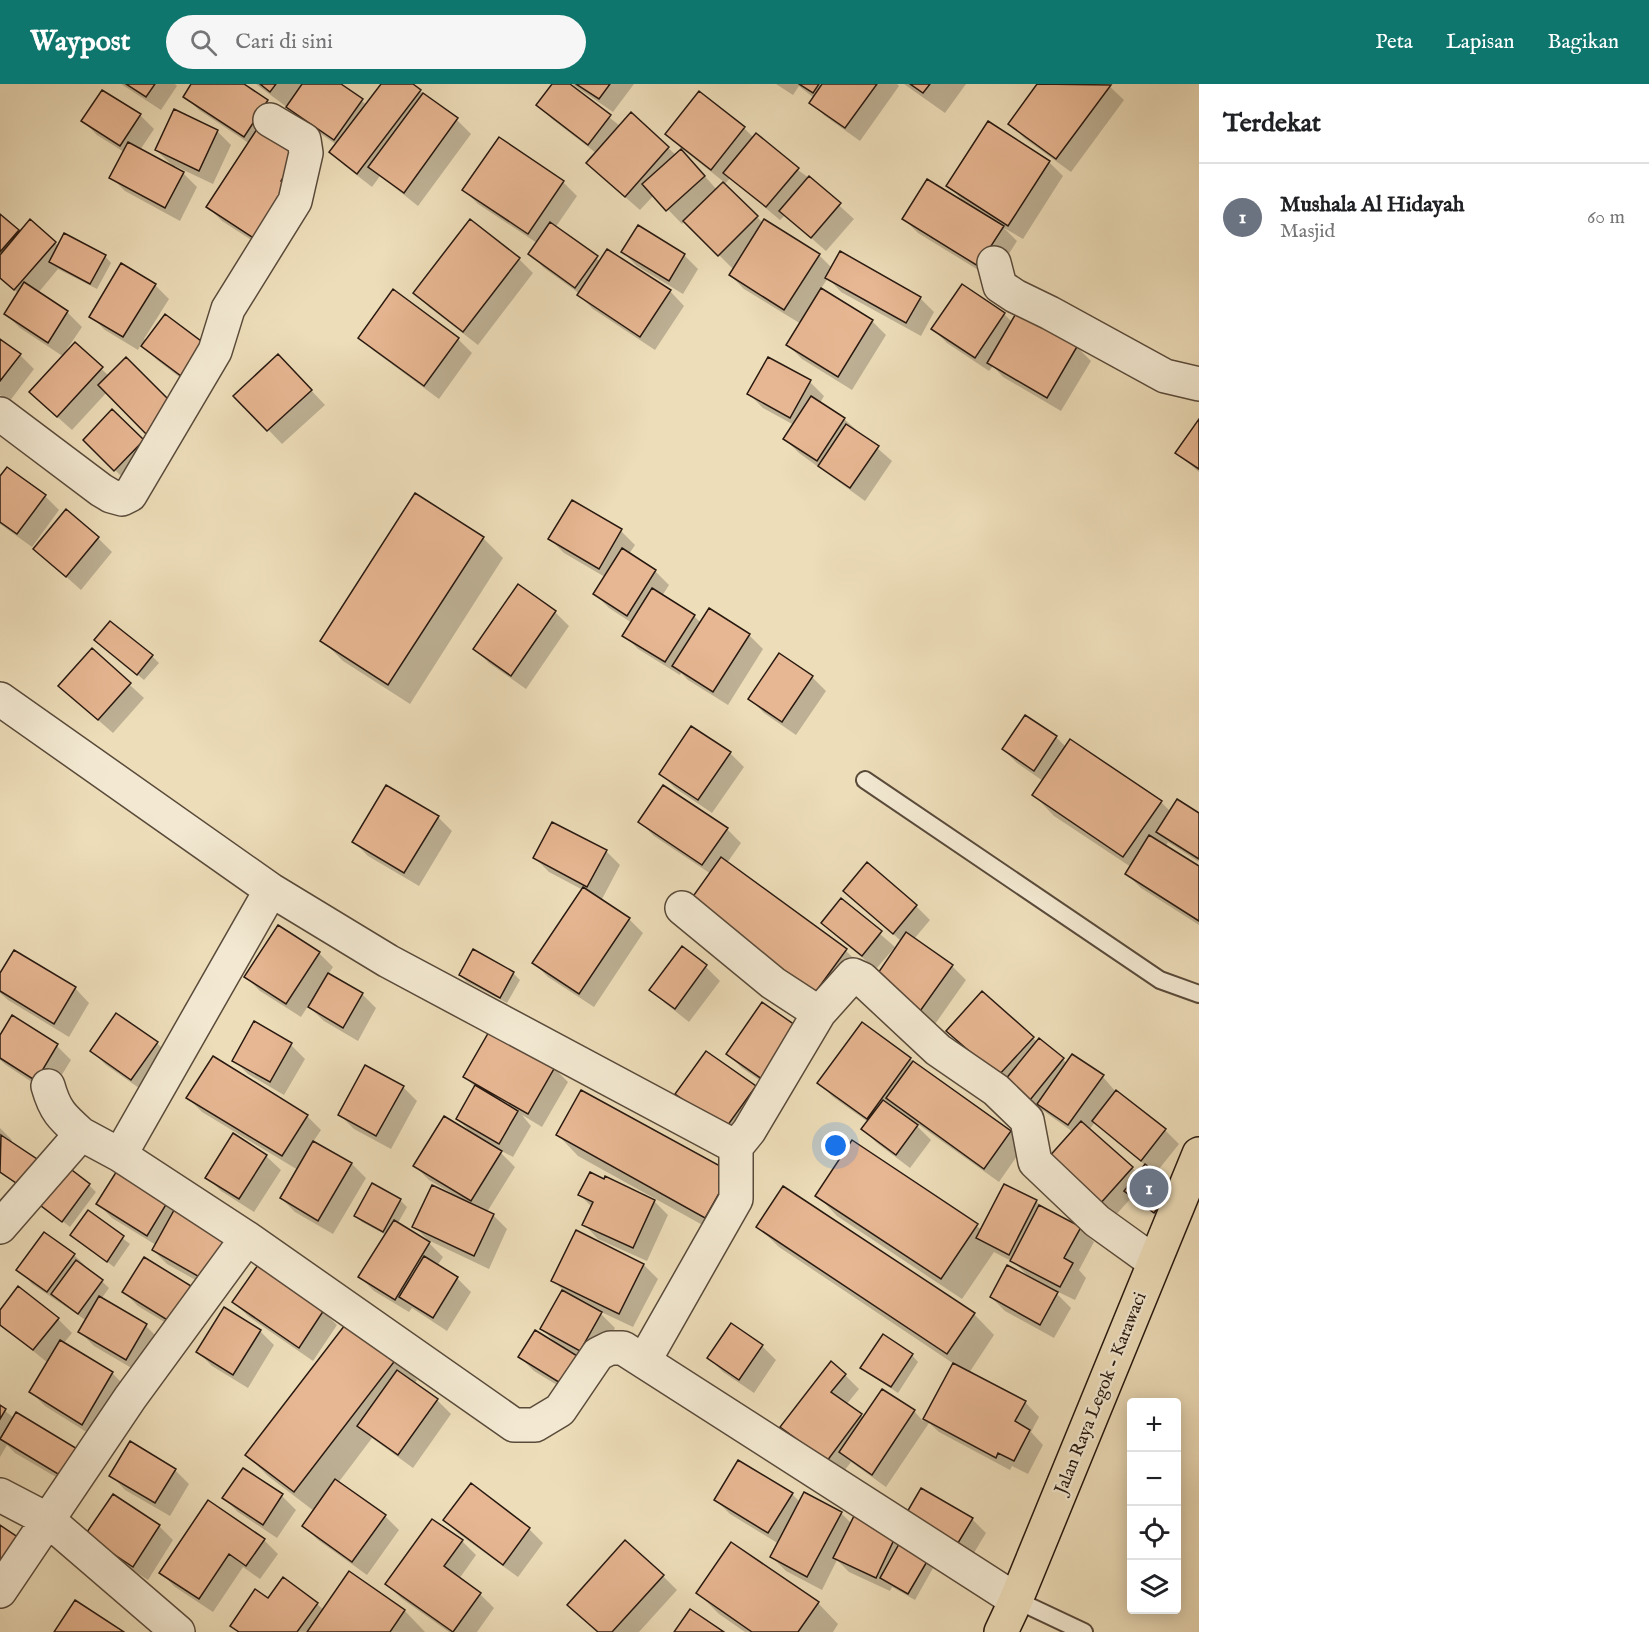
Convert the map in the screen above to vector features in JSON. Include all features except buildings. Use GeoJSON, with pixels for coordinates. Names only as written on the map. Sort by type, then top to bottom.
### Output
{"type":"FeatureCollection","features":[{"type":"Feature","properties":{"kind":"main road","name":"Jalan Raya Legok - Karawaci"},"geometry":{"type":"LineString","coordinates":[[1001,1632],[1199,1154]]}},
{"type":"Feature","properties":{"kind":"street"},"geometry":{"type":"LineString","coordinates":[[0,414],[101,490],[122,499],[130,495],[215,351],[228,309],[295,201],[306,153],[304,141],[270,120]]}},
{"type":"Feature","properties":{"kind":"street"},"geometry":{"type":"LineString","coordinates":[[994,263],[1000,286],[1015,296],[1165,376],[1199,384]]}},
{"type":"Feature","properties":{"kind":"street"},"geometry":{"type":"LineString","coordinates":[[0,699],[271,890],[388,961],[736,1147]]}},
{"type":"Feature","properties":{"kind":"street"},"geometry":{"type":"LineString","coordinates":[[120,1155],[271,890]]}},
{"type":"Feature","properties":{"kind":"street"},"geometry":{"type":"LineString","coordinates":[[682,908],[773,983],[819,1013]]}},
{"type":"Feature","properties":{"kind":"street"},"geometry":{"type":"LineString","coordinates":[[644,1361],[736,1199],[736,1147],[749,1131],[819,1013],[853,975],[862,979],[938,1050],[996,1090],[1027,1120],[1035,1162],[1096,1221],[1154,1262]]}},
{"type":"Feature","properties":{"kind":"street"},"geometry":{"type":"LineString","coordinates":[[48,1086],[59,1115],[81,1134],[120,1155],[247,1238],[514,1425],[535,1425],[560,1410],[598,1354],[610,1348],[622,1348],[1016,1600]]}},
{"type":"Feature","properties":{"kind":"street"},"geometry":{"type":"LineString","coordinates":[[0,1227],[81,1134]]}},
{"type":"Feature","properties":{"kind":"street"},"geometry":{"type":"LineString","coordinates":[[0,1591],[130,1398],[247,1238]]}},
{"type":"Feature","properties":{"kind":"street"},"geometry":{"type":"LineString","coordinates":[[0,1495],[48,1520],[178,1632]]}},
{"type":"Feature","properties":{"kind":"lane"},"geometry":{"type":"LineString","coordinates":[[865,780],[1160,980],[1199,994]]}},
{"type":"Feature","properties":{"kind":"lane"},"geometry":{"type":"LineString","coordinates":[[1016,1600],[1084,1632]]}},
{"type":"Feature","properties":{"kind":"place","name":"Mushala Al Hidayah"},"geometry":{"type":"Point","coordinates":[1149,1188]}}]}
